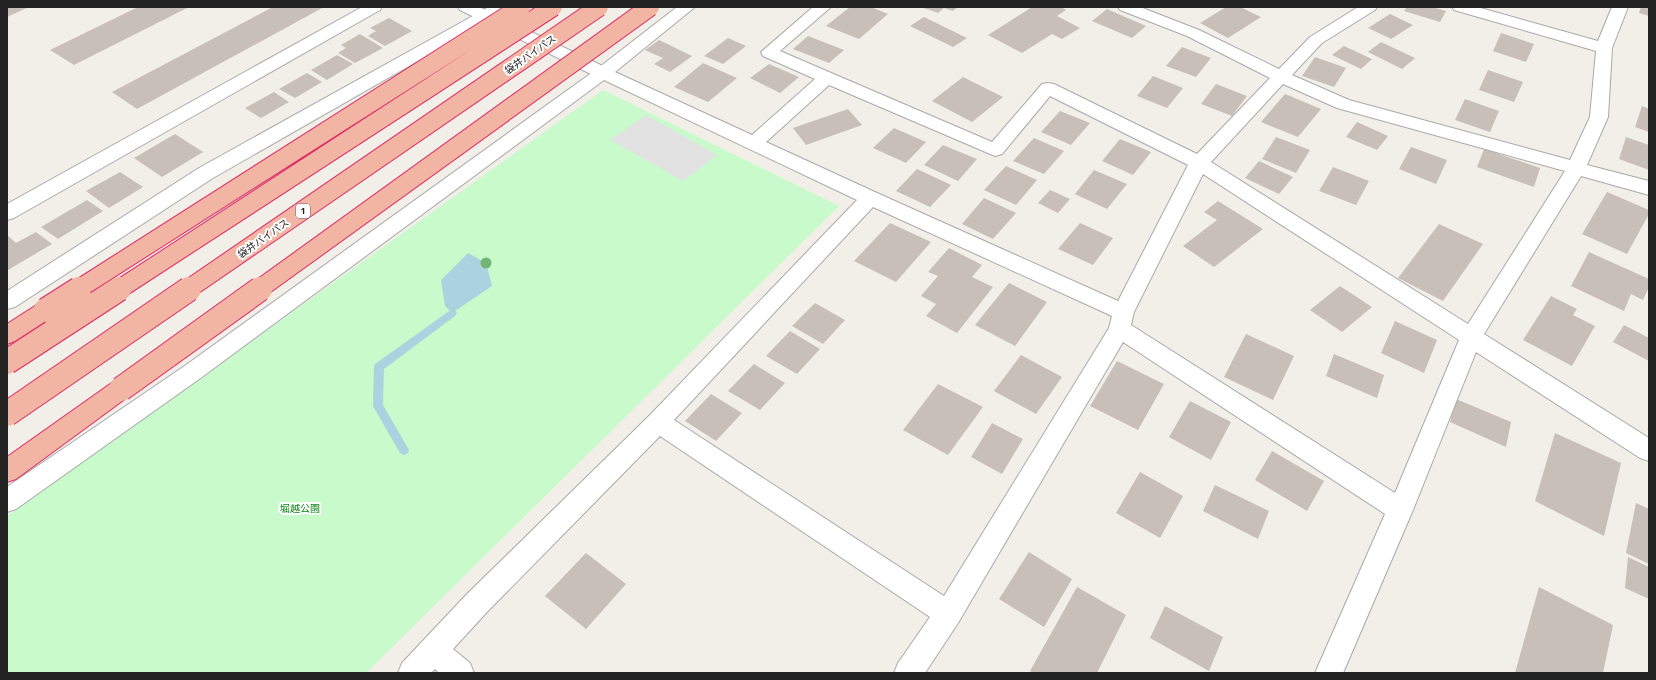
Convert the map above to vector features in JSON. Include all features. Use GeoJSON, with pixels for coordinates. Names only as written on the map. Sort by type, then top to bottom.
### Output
{"type":"FeatureCollection","features":[{"type":"Feature","properties":{"kind":"highway"},"geometry":{"type":"LineString","coordinates":[[7,335],[521,7]]}},
{"type":"Feature","properties":{"kind":"highway"},"geometry":{"type":"LineString","coordinates":[[7,362],[553,7]]}},
{"type":"Feature","properties":{"kind":"highway","name":"袋井バイパス"},"geometry":{"type":"LineString","coordinates":[[7,414],[599,7]]}},
{"type":"Feature","properties":{"kind":"highway"},"geometry":{"type":"LineString","coordinates":[[7,471],[650,7]]}},
{"type":"Feature","properties":{"kind":"street"},"geometry":{"type":"LineString","coordinates":[[7,213],[374,7]]}},
{"type":"Feature","properties":{"kind":"street"},"geometry":{"type":"LineString","coordinates":[[466,7],[494,12],[603,73],[870,198],[1121,321],[1400,510]]}},
{"type":"Feature","properties":{"kind":"street"},"geometry":{"type":"LineString","coordinates":[[7,501],[194,371],[603,73],[687,7]]}},
{"type":"Feature","properties":{"kind":"street"},"geometry":{"type":"LineString","coordinates":[[823,7],[769,52],[995,150],[1048,88],[1199,163],[1649,451]]}},
{"type":"Feature","properties":{"kind":"street"},"geometry":{"type":"LineString","coordinates":[[1126,7],[1193,33],[1281,77],[1343,104],[1649,188]]}},
{"type":"Feature","properties":{"kind":"street"},"geometry":{"type":"LineString","coordinates":[[908,673],[948,614],[1121,321],[1199,163],[1316,40],[1369,7]]}},
{"type":"Feature","properties":{"kind":"street"},"geometry":{"type":"LineString","coordinates":[[1460,7],[1604,48]]}},
{"type":"Feature","properties":{"kind":"street"},"geometry":{"type":"LineString","coordinates":[[1329,673],[1400,510],[1471,337],[1576,168],[1598,117],[1604,48],[1620,7]]}},
{"type":"Feature","properties":{"kind":"street"},"geometry":{"type":"LineString","coordinates":[[7,302],[206,173],[494,12]]}},
{"type":"Feature","properties":{"kind":"street"},"geometry":{"type":"LineString","coordinates":[[753,144],[827,78]]}},
{"type":"Feature","properties":{"kind":"street"},"geometry":{"type":"LineString","coordinates":[[412,673],[477,603],[658,422],[870,198]]}},
{"type":"Feature","properties":{"kind":"street"},"geometry":{"type":"LineString","coordinates":[[658,422],[948,614]]}},
{"type":"Feature","properties":{"kind":"street"},"geometry":{"type":"LineString","coordinates":[[434,650],[460,673]]}},
{"type":"Feature","properties":{"kind":"green space","name":"堀越公園"},"geometry":{"type":"Polygon","coordinates":[[[603,90],[839,206],[366,673],[7,673],[7,516],[603,90]]]}},
{"type":"Feature","properties":{"kind":"shaded area"},"geometry":{"type":"Polygon","coordinates":[[[646,115],[717,155],[683,181],[610,140],[646,115]]]}},
{"type":"Feature","properties":{"kind":"water"},"geometry":{"type":"Polygon","coordinates":[[[468,253],[486,263],[492,286],[452,313],[445,306],[441,280],[468,253]]]}},
{"type":"Feature","properties":{"kind":"building"},"geometry":{"type":"Polygon","coordinates":[[[7,7],[29,7],[7,17],[7,7]]]}},
{"type":"Feature","properties":{"kind":"building"},"geometry":{"type":"Polygon","coordinates":[[[138,7],[189,7],[74,65],[50,50],[138,7]]]}},
{"type":"Feature","properties":{"kind":"building"},"geometry":{"type":"Polygon","coordinates":[[[273,7],[324,7],[137,109],[112,92],[273,7]]]}},
{"type":"Feature","properties":{"kind":"building"},"geometry":{"type":"Polygon","coordinates":[[[850,7],[871,7],[888,14],[859,39],[826,26],[850,7]]]}},
{"type":"Feature","properties":{"kind":"building"},"geometry":{"type":"Polygon","coordinates":[[[921,7],[958,7],[953,11],[944,8],[938,13],[921,7]]]}},
{"type":"Feature","properties":{"kind":"building"},"geometry":{"type":"Polygon","coordinates":[[[1032,7],[1061,7],[1066,10],[1057,16],[1080,28],[1062,39],[1052,34],[1022,53],[988,35],[1032,7]]]}},
{"type":"Feature","properties":{"kind":"building"},"geometry":{"type":"Polygon","coordinates":[[[1226,7],[1240,7],[1261,17],[1228,38],[1200,23],[1226,7]]]}},
{"type":"Feature","properties":{"kind":"building"},"geometry":{"type":"Polygon","coordinates":[[[1407,7],[1432,7],[1446,11],[1440,22],[1404,11],[1407,7]]]}},
{"type":"Feature","properties":{"kind":"building"},"geometry":{"type":"Polygon","coordinates":[[[1641,7],[1649,7],[1649,16],[1639,13],[1641,7]]]}},
{"type":"Feature","properties":{"kind":"building"},"geometry":{"type":"Polygon","coordinates":[[[1107,9],[1146,26],[1132,38],[1092,21],[1107,9]]]}},
{"type":"Feature","properties":{"kind":"building"},"geometry":{"type":"Polygon","coordinates":[[[1390,14],[1413,25],[1391,39],[1368,28],[1390,14]]]}},
{"type":"Feature","properties":{"kind":"building"},"geometry":{"type":"Polygon","coordinates":[[[924,17],[967,38],[953,47],[910,26],[924,17]]]}},
{"type":"Feature","properties":{"kind":"building"},"geometry":{"type":"Polygon","coordinates":[[[389,18],[412,31],[385,46],[368,36],[376,31],[370,28],[389,18]]]}},
{"type":"Feature","properties":{"kind":"building"},"geometry":{"type":"Polygon","coordinates":[[[1501,33],[1534,44],[1526,62],[1493,51],[1501,33]]]}},
{"type":"Feature","properties":{"kind":"building"},"geometry":{"type":"Polygon","coordinates":[[[360,34],[383,48],[355,63],[338,53],[346,48],[341,45],[360,34]]]}},
{"type":"Feature","properties":{"kind":"building"},"geometry":{"type":"Polygon","coordinates":[[[808,36],[844,50],[829,63],[793,49],[808,36]]]}},
{"type":"Feature","properties":{"kind":"building"},"geometry":{"type":"Polygon","coordinates":[[[728,38],[746,46],[723,64],[704,56],[728,38]]]}},
{"type":"Feature","properties":{"kind":"building"},"geometry":{"type":"Polygon","coordinates":[[[659,40],[692,56],[670,72],[654,64],[663,58],[645,50],[659,40]]]}},
{"type":"Feature","properties":{"kind":"building"},"geometry":{"type":"Polygon","coordinates":[[[1381,42],[1415,58],[1402,69],[1368,52],[1381,42]]]}},
{"type":"Feature","properties":{"kind":"building"},"geometry":{"type":"Polygon","coordinates":[[[1344,46],[1372,59],[1361,69],[1332,55],[1344,46]]]}},
{"type":"Feature","properties":{"kind":"building"},"geometry":{"type":"Polygon","coordinates":[[[1182,47],[1211,58],[1196,77],[1166,66],[1182,47]]]}},
{"type":"Feature","properties":{"kind":"building"},"geometry":{"type":"Polygon","coordinates":[[[337,55],[353,64],[327,80],[311,70],[337,55]]]}},
{"type":"Feature","properties":{"kind":"building"},"geometry":{"type":"Polygon","coordinates":[[[1315,57],[1346,68],[1334,87],[1302,76],[1315,57]]]}},
{"type":"Feature","properties":{"kind":"building"},"geometry":{"type":"Polygon","coordinates":[[[703,63],[737,78],[708,102],[674,87],[703,63]]]}},
{"type":"Feature","properties":{"kind":"building"},"geometry":{"type":"Polygon","coordinates":[[[769,64],[799,77],[780,93],[750,78],[769,64]]]}},
{"type":"Feature","properties":{"kind":"building"},"geometry":{"type":"Polygon","coordinates":[[[1488,70],[1523,82],[1514,102],[1479,90],[1488,70]]]}},
{"type":"Feature","properties":{"kind":"building"},"geometry":{"type":"Polygon","coordinates":[[[307,73],[322,82],[295,98],[279,89],[307,73]]]}},
{"type":"Feature","properties":{"kind":"building"},"geometry":{"type":"Polygon","coordinates":[[[1153,76],[1183,88],[1167,108],[1137,96],[1153,76]]]}},
{"type":"Feature","properties":{"kind":"building"},"geometry":{"type":"Polygon","coordinates":[[[963,77],[1003,97],[972,122],[932,101],[963,77]]]}},
{"type":"Feature","properties":{"kind":"building"},"geometry":{"type":"Polygon","coordinates":[[[1216,84],[1247,96],[1232,116],[1201,104],[1216,84]]]}},
{"type":"Feature","properties":{"kind":"building"},"geometry":{"type":"Polygon","coordinates":[[[274,92],[289,102],[261,118],[245,108],[274,92]]]}},
{"type":"Feature","properties":{"kind":"building"},"geometry":{"type":"Polygon","coordinates":[[[1285,94],[1321,109],[1298,137],[1261,122],[1285,94]]]}},
{"type":"Feature","properties":{"kind":"building"},"geometry":{"type":"Polygon","coordinates":[[[1465,99],[1499,111],[1490,132],[1455,120],[1465,99]]]}},
{"type":"Feature","properties":{"kind":"building"},"geometry":{"type":"Polygon","coordinates":[[[1642,106],[1649,109],[1649,132],[1635,127],[1642,106]]]}},
{"type":"Feature","properties":{"kind":"building"},"geometry":{"type":"Polygon","coordinates":[[[848,109],[862,125],[806,145],[793,128],[848,109]]]}},
{"type":"Feature","properties":{"kind":"building"},"geometry":{"type":"Polygon","coordinates":[[[1060,111],[1090,123],[1071,145],[1041,132],[1060,111]]]}},
{"type":"Feature","properties":{"kind":"building"},"geometry":{"type":"Polygon","coordinates":[[[1357,122],[1388,136],[1377,150],[1346,137],[1357,122]]]}},
{"type":"Feature","properties":{"kind":"building"},"geometry":{"type":"Polygon","coordinates":[[[894,128],[926,142],[906,163],[873,148],[894,128]]]}},
{"type":"Feature","properties":{"kind":"building"},"geometry":{"type":"Polygon","coordinates":[[[175,134],[203,152],[162,177],[134,158],[175,134]]]}},
{"type":"Feature","properties":{"kind":"building"},"geometry":{"type":"Polygon","coordinates":[[[1276,137],[1310,150],[1296,173],[1262,159],[1276,137]]]}},
{"type":"Feature","properties":{"kind":"building"},"geometry":{"type":"Polygon","coordinates":[[[1626,137],[1649,145],[1649,170],[1619,159],[1626,137]]]}},
{"type":"Feature","properties":{"kind":"building"},"geometry":{"type":"Polygon","coordinates":[[[1034,138],[1064,151],[1044,174],[1013,161],[1034,138]]]}},
{"type":"Feature","properties":{"kind":"building"},"geometry":{"type":"Polygon","coordinates":[[[1120,139],[1151,152],[1133,175],[1102,161],[1120,139]]]}},
{"type":"Feature","properties":{"kind":"building"},"geometry":{"type":"Polygon","coordinates":[[[943,145],[977,159],[958,181],[924,165],[943,145]]]}},
{"type":"Feature","properties":{"kind":"building"},"geometry":{"type":"Polygon","coordinates":[[[1411,147],[1447,160],[1436,184],[1399,169],[1411,147]]]}},
{"type":"Feature","properties":{"kind":"building"},"geometry":{"type":"Polygon","coordinates":[[[1484,149],[1540,168],[1534,187],[1477,167],[1484,149]]]}},
{"type":"Feature","properties":{"kind":"building"},"geometry":{"type":"Polygon","coordinates":[[[1259,161],[1293,177],[1279,194],[1245,178],[1259,161]]]}},
{"type":"Feature","properties":{"kind":"building"},"geometry":{"type":"Polygon","coordinates":[[[1006,166],[1037,180],[1016,205],[984,190],[1006,166]]]}},
{"type":"Feature","properties":{"kind":"building"},"geometry":{"type":"Polygon","coordinates":[[[1333,167],[1369,181],[1356,205],[1319,191],[1333,167]]]}},
{"type":"Feature","properties":{"kind":"building"},"geometry":{"type":"Polygon","coordinates":[[[917,169],[951,185],[930,207],[896,191],[917,169]]]}},
{"type":"Feature","properties":{"kind":"building"},"geometry":{"type":"Polygon","coordinates":[[[1094,170],[1127,184],[1107,209],[1075,194],[1094,170]]]}},
{"type":"Feature","properties":{"kind":"building"},"geometry":{"type":"Polygon","coordinates":[[[120,172],[143,187],[109,208],[86,191],[120,172]]]}},
{"type":"Feature","properties":{"kind":"building"},"geometry":{"type":"Polygon","coordinates":[[[1050,190],[1070,199],[1058,213],[1038,203],[1050,190]]]}},
{"type":"Feature","properties":{"kind":"building"},"geometry":{"type":"Polygon","coordinates":[[[1607,192],[1649,210],[1649,214],[1627,254],[1582,234],[1607,192]]]}},
{"type":"Feature","properties":{"kind":"building"},"geometry":{"type":"Polygon","coordinates":[[[984,198],[1016,213],[993,239],[962,224],[984,198]]]}},
{"type":"Feature","properties":{"kind":"building"},"geometry":{"type":"Polygon","coordinates":[[[87,200],[103,211],[58,239],[41,227],[87,200]]]}},
{"type":"Feature","properties":{"kind":"building"},"geometry":{"type":"Polygon","coordinates":[[[1218,201],[1263,229],[1214,267],[1183,246],[1217,220],[1204,212],[1218,201]]]}},
{"type":"Feature","properties":{"kind":"building"},"geometry":{"type":"Polygon","coordinates":[[[890,223],[931,242],[896,282],[854,261],[890,223]]]}},
{"type":"Feature","properties":{"kind":"building"},"geometry":{"type":"Polygon","coordinates":[[[1080,223],[1113,238],[1093,265],[1058,249],[1080,223]]]}},
{"type":"Feature","properties":{"kind":"building"},"geometry":{"type":"Polygon","coordinates":[[[1439,224],[1483,244],[1443,301],[1398,278],[1439,224]]]}},
{"type":"Feature","properties":{"kind":"building"},"geometry":{"type":"Polygon","coordinates":[[[36,232],[52,244],[8,270],[7,235],[16,243],[36,232]]]}},
{"type":"Feature","properties":{"kind":"building"},"geometry":{"type":"Polygon","coordinates":[[[949,248],[982,265],[972,277],[993,287],[957,333],[926,316],[936,304],[921,296],[938,276],[928,272],[949,248]]]}},
{"type":"Feature","properties":{"kind":"building"},"geometry":{"type":"Polygon","coordinates":[[[1589,252],[1649,279],[1649,287],[1643,300],[1631,294],[1624,311],[1571,286],[1589,252]]]}},
{"type":"Feature","properties":{"kind":"building"},"geometry":{"type":"Polygon","coordinates":[[[1009,283],[1047,302],[1015,346],[975,325],[1009,283]]]}},
{"type":"Feature","properties":{"kind":"building"},"geometry":{"type":"Polygon","coordinates":[[[1340,286],[1372,307],[1342,332],[1310,310],[1340,286]]]}},
{"type":"Feature","properties":{"kind":"building"},"geometry":{"type":"Polygon","coordinates":[[[1551,296],[1577,309],[1573,315],[1595,326],[1572,366],[1523,340],[1551,296]]]}},
{"type":"Feature","properties":{"kind":"building"},"geometry":{"type":"Polygon","coordinates":[[[815,303],[845,320],[823,344],[792,326],[815,303]]]}},
{"type":"Feature","properties":{"kind":"building"},"geometry":{"type":"Polygon","coordinates":[[[1395,321],[1437,340],[1424,373],[1381,353],[1395,321]]]}},
{"type":"Feature","properties":{"kind":"building"},"geometry":{"type":"Polygon","coordinates":[[[1624,325],[1649,338],[1649,361],[1613,342],[1624,325]]]}},
{"type":"Feature","properties":{"kind":"building"},"geometry":{"type":"Polygon","coordinates":[[[790,331],[820,349],[797,374],[766,356],[790,331]]]}},
{"type":"Feature","properties":{"kind":"building"},"geometry":{"type":"Polygon","coordinates":[[[1246,334],[1294,356],[1273,400],[1224,377],[1246,334]]]}},
{"type":"Feature","properties":{"kind":"building"},"geometry":{"type":"Polygon","coordinates":[[[1334,354],[1384,375],[1377,398],[1326,376],[1334,354]]]}},
{"type":"Feature","properties":{"kind":"building"},"geometry":{"type":"Polygon","coordinates":[[[1021,355],[1062,377],[1036,414],[994,391],[1021,355]]]}},
{"type":"Feature","properties":{"kind":"building"},"geometry":{"type":"Polygon","coordinates":[[[1117,361],[1164,384],[1138,430],[1090,406],[1117,361]]]}},
{"type":"Feature","properties":{"kind":"building"},"geometry":{"type":"Polygon","coordinates":[[[754,364],[785,383],[760,410],[728,391],[754,364]]]}},
{"type":"Feature","properties":{"kind":"building"},"geometry":{"type":"Polygon","coordinates":[[[938,384],[983,407],[948,455],[903,430],[938,384]]]}},
{"type":"Feature","properties":{"kind":"building"},"geometry":{"type":"Polygon","coordinates":[[[711,394],[742,413],[716,441],[685,421],[711,394]]]}},
{"type":"Feature","properties":{"kind":"building"},"geometry":{"type":"Polygon","coordinates":[[[1456,399],[1511,422],[1506,447],[1450,422],[1456,399]]]}},
{"type":"Feature","properties":{"kind":"building"},"geometry":{"type":"Polygon","coordinates":[[[1190,401],[1231,422],[1211,460],[1169,437],[1190,401]]]}},
{"type":"Feature","properties":{"kind":"building"},"geometry":{"type":"Polygon","coordinates":[[[992,423],[1023,439],[1002,474],[971,457],[992,423]]]}},
{"type":"Feature","properties":{"kind":"building"},"geometry":{"type":"Polygon","coordinates":[[[1555,433],[1621,463],[1604,536],[1535,501],[1555,433]]]}},
{"type":"Feature","properties":{"kind":"building"},"geometry":{"type":"Polygon","coordinates":[[[1272,451],[1324,481],[1307,511],[1255,480],[1272,451]]]}},
{"type":"Feature","properties":{"kind":"building"},"geometry":{"type":"Polygon","coordinates":[[[1140,472],[1183,496],[1160,538],[1116,513],[1140,472]]]}},
{"type":"Feature","properties":{"kind":"building"},"geometry":{"type":"Polygon","coordinates":[[[1215,485],[1269,511],[1258,539],[1203,511],[1215,485]]]}},
{"type":"Feature","properties":{"kind":"building"},"geometry":{"type":"Polygon","coordinates":[[[1636,503],[1649,509],[1649,564],[1626,553],[1636,503]]]}},
{"type":"Feature","properties":{"kind":"building"},"geometry":{"type":"Polygon","coordinates":[[[1029,552],[1072,579],[1044,627],[999,599],[1029,552]]]}},
{"type":"Feature","properties":{"kind":"building"},"geometry":{"type":"Polygon","coordinates":[[[586,553],[626,584],[586,629],[545,596],[586,553]]]}},
{"type":"Feature","properties":{"kind":"building"},"geometry":{"type":"Polygon","coordinates":[[[1628,557],[1649,567],[1649,599],[1625,588],[1628,557]]]}},
{"type":"Feature","properties":{"kind":"building"},"geometry":{"type":"Polygon","coordinates":[[[1077,587],[1126,615],[1097,673],[1034,673],[1030,671],[1077,587]]]}},
{"type":"Feature","properties":{"kind":"building"},"geometry":{"type":"Polygon","coordinates":[[[1539,587],[1613,625],[1603,673],[1515,673],[1539,587]]]}},
{"type":"Feature","properties":{"kind":"building"},"geometry":{"type":"Polygon","coordinates":[[[1165,606],[1223,637],[1209,671],[1150,638],[1165,606]]]}},
{"type":"Feature","properties":{"kind":"waterway"},"geometry":{"type":"LineString","coordinates":[[404,450],[378,406],[379,367],[452,313]]}}]}
